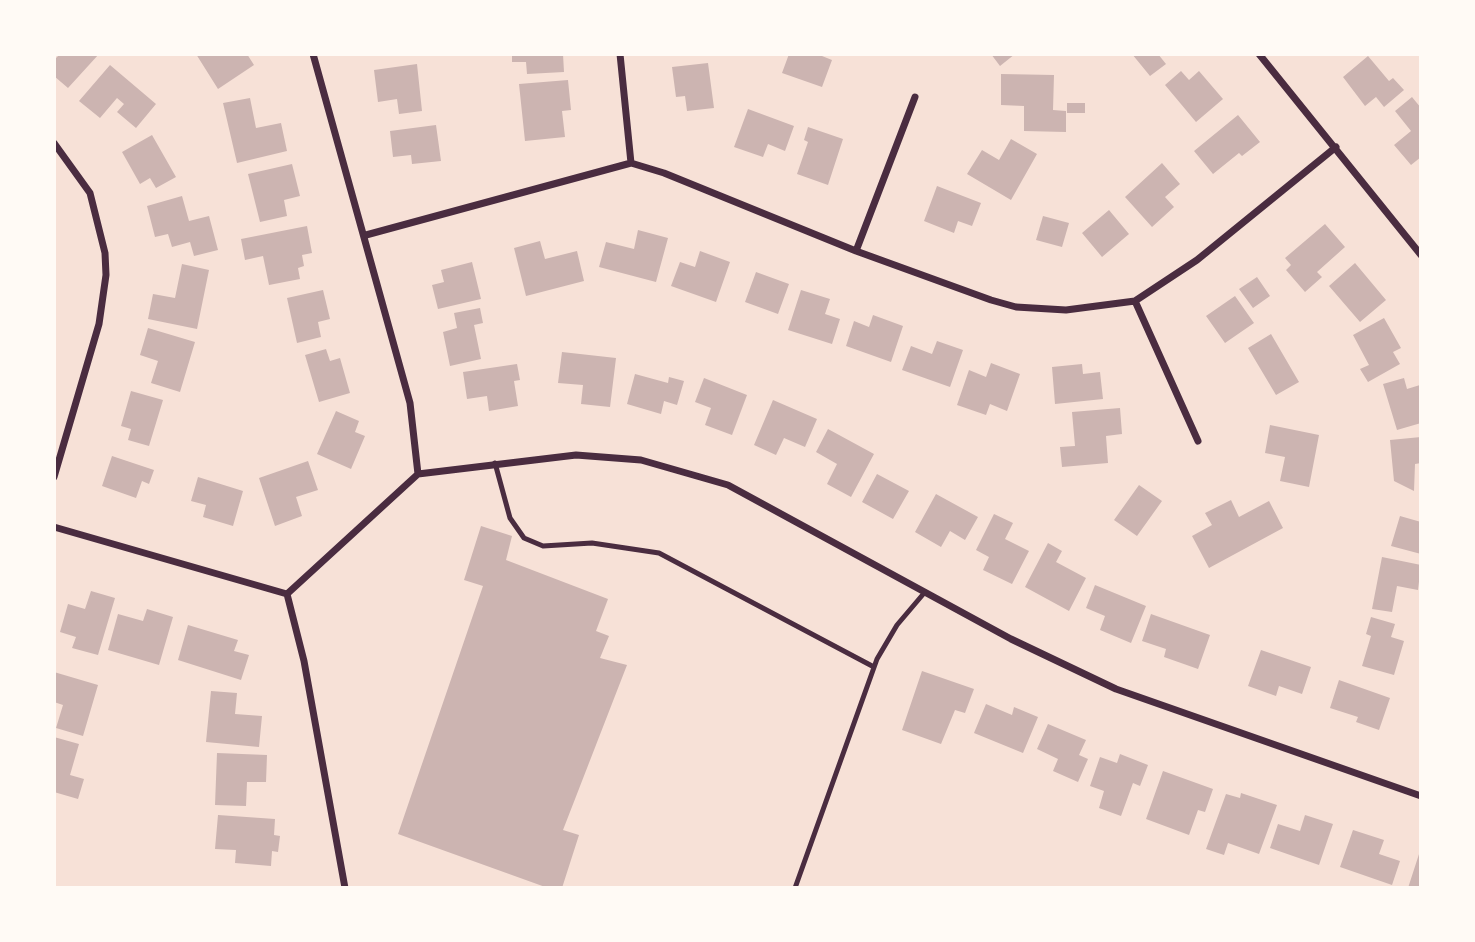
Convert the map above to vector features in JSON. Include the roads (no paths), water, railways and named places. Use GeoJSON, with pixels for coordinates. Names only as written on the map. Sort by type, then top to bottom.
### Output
{"type":"FeatureCollection","features":[{"type":"Feature","properties":{"kind":"street"},"geometry":{"type":"LineString","coordinates":[[313,54],[366,234],[411,403],[418,474]]}},
{"type":"Feature","properties":{"kind":"street"},"geometry":{"type":"LineString","coordinates":[[620,54],[631,163]]}},
{"type":"Feature","properties":{"kind":"street"},"geometry":{"type":"LineString","coordinates":[[1259,54],[1421,255]]}},
{"type":"Feature","properties":{"kind":"street"},"geometry":{"type":"LineString","coordinates":[[856,251],[915,97]]}},
{"type":"Feature","properties":{"kind":"street"},"geometry":{"type":"LineString","coordinates":[[54,143],[90,193],[104,253],[106,275],[99,324],[54,477]]}},
{"type":"Feature","properties":{"kind":"street"},"geometry":{"type":"LineString","coordinates":[[366,234],[631,163],[664,173],[856,251],[1016,307],[1066,310],[1135,302],[1197,260],[1336,147]]}},
{"type":"Feature","properties":{"kind":"street"},"geometry":{"type":"LineString","coordinates":[[1135,302],[1198,440]]}},
{"type":"Feature","properties":{"kind":"street"},"geometry":{"type":"LineString","coordinates":[[287,594],[418,474],[576,455],[641,460],[728,485],[1055,662],[1116,689],[1421,795]]}},
{"type":"Feature","properties":{"kind":"street"},"geometry":{"type":"LineString","coordinates":[[54,527],[287,594]]}},
{"type":"Feature","properties":{"kind":"street"},"geometry":{"type":"LineString","coordinates":[[287,594],[304,661],[345,888]]}},
{"type":"Feature","properties":{"kind":"lane"},"geometry":{"type":"LineString","coordinates":[[495,463],[510,518],[524,538],[543,546],[592,543],[659,553],[874,667]]}},
{"type":"Feature","properties":{"kind":"lane"},"geometry":{"type":"LineString","coordinates":[[795,888],[874,667],[897,625],[926,592]]}}]}
